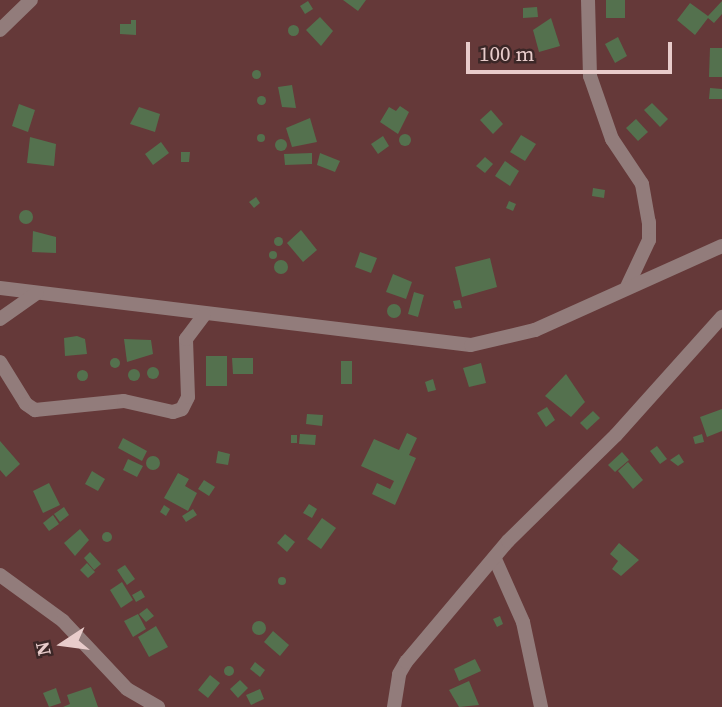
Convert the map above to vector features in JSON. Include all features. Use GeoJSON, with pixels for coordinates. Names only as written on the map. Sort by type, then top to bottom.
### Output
{"type":"FeatureCollection","features":[{"type":"Feature","properties":{"kind":"street"},"geometry":{"type":"LineString","coordinates":[[0,30],[31,0]]}},
{"type":"Feature","properties":{"kind":"street"},"geometry":{"type":"LineString","coordinates":[[588,0],[590,76],[611,139],[642,184],[649,222],[649,240],[627,287]]}},
{"type":"Feature","properties":{"kind":"street"},"geometry":{"type":"LineString","coordinates":[[0,288],[204,315],[471,345],[535,330],[722,246]]}},
{"type":"Feature","properties":{"kind":"street"},"geometry":{"type":"LineString","coordinates":[[0,319],[37,293]]}},
{"type":"Feature","properties":{"kind":"street"},"geometry":{"type":"LineString","coordinates":[[0,362],[26,404],[35,410],[124,401],[173,412],[182,409],[188,397],[186,339],[204,315]]}},
{"type":"Feature","properties":{"kind":"street"},"geometry":{"type":"LineString","coordinates":[[394,707],[399,674],[406,662],[495,559],[668,380],[722,317]]}},
{"type":"Feature","properties":{"kind":"street"},"geometry":{"type":"LineString","coordinates":[[495,559],[532,653],[541,707]]}},
{"type":"Feature","properties":{"kind":"street"},"geometry":{"type":"LineString","coordinates":[[0,575],[63,621],[127,689],[158,707]]}},
{"type":"Feature","properties":{"kind":"building"},"geometry":{"type":"Polygon","coordinates":[[[343,0],[366,0],[358,11],[343,0]]]}},
{"type":"Feature","properties":{"kind":"building"},"geometry":{"type":"Polygon","coordinates":[[[606,0],[625,0],[625,18],[606,18],[606,0]]]}},
{"type":"Feature","properties":{"kind":"building"},"geometry":{"type":"Polygon","coordinates":[[[308,1],[313,9],[305,14],[300,6],[308,1]]]}},
{"type":"Feature","properties":{"kind":"building"},"geometry":{"type":"Polygon","coordinates":[[[722,1],[722,14],[714,23],[708,18],[695,35],[677,20],[690,3],[708,16],[722,1]]]}},
{"type":"Feature","properties":{"kind":"building"},"geometry":{"type":"Polygon","coordinates":[[[537,7],[538,17],[523,18],[523,8],[537,7]]]}},
{"type":"Feature","properties":{"kind":"building"},"geometry":{"type":"Polygon","coordinates":[[[320,17],[333,31],[321,46],[306,30],[320,17]]]}},
{"type":"Feature","properties":{"kind":"building"},"geometry":{"type":"Polygon","coordinates":[[[551,18],[560,46],[539,52],[533,30],[551,18]]]}},
{"type":"Feature","properties":{"kind":"building"},"geometry":{"type":"Polygon","coordinates":[[[131,20],[136,20],[136,35],[120,34],[120,24],[131,24],[131,20]]]}},
{"type":"Feature","properties":{"kind":"building"},"geometry":{"type":"Polygon","coordinates":[[[293,24],[299,30],[293,36],[287,30],[293,24]]]}},
{"type":"Feature","properties":{"kind":"building"},"geometry":{"type":"Polygon","coordinates":[[[618,37],[627,56],[615,63],[605,44],[618,37]]]}},
{"type":"Feature","properties":{"kind":"building"},"geometry":{"type":"Polygon","coordinates":[[[710,48],[722,48],[722,77],[709,77],[710,48]]]}},
{"type":"Feature","properties":{"kind":"building"},"geometry":{"type":"Polygon","coordinates":[[[256,69],[261,74],[256,79],[251,74],[256,69]]]}},
{"type":"Feature","properties":{"kind":"building"},"geometry":{"type":"Polygon","coordinates":[[[292,85],[296,108],[282,107],[278,87],[292,85]]]}},
{"type":"Feature","properties":{"kind":"building"},"geometry":{"type":"Polygon","coordinates":[[[710,88],[722,89],[722,99],[709,99],[710,88]]]}},
{"type":"Feature","properties":{"kind":"building"},"geometry":{"type":"Polygon","coordinates":[[[261,96],[265,100],[261,104],[257,100],[261,96]]]}},
{"type":"Feature","properties":{"kind":"building"},"geometry":{"type":"Polygon","coordinates":[[[652,103],[668,119],[660,127],[644,110],[652,103]]]}},
{"type":"Feature","properties":{"kind":"building"},"geometry":{"type":"Polygon","coordinates":[[[19,104],[35,110],[28,132],[12,126],[19,104]]]}},
{"type":"Feature","properties":{"kind":"building"},"geometry":{"type":"Polygon","coordinates":[[[400,106],[409,112],[398,134],[380,122],[389,107],[396,111],[400,106]]]}},
{"type":"Feature","properties":{"kind":"building"},"geometry":{"type":"Polygon","coordinates":[[[139,107],[160,114],[155,132],[130,124],[139,107]]]}},
{"type":"Feature","properties":{"kind":"building"},"geometry":{"type":"Polygon","coordinates":[[[491,110],[503,124],[493,134],[480,120],[491,110]]]}},
{"type":"Feature","properties":{"kind":"building"},"geometry":{"type":"Polygon","coordinates":[[[310,118],[317,142],[292,147],[286,128],[310,118]]]}},
{"type":"Feature","properties":{"kind":"building"},"geometry":{"type":"Polygon","coordinates":[[[636,119],[648,132],[638,141],[626,128],[636,119]]]}},
{"type":"Feature","properties":{"kind":"building"},"geometry":{"type":"Polygon","coordinates":[[[261,134],[265,138],[261,142],[257,138],[261,134]]]}},
{"type":"Feature","properties":{"kind":"building"},"geometry":{"type":"Polygon","coordinates":[[[405,134],[411,140],[405,146],[399,140],[405,134]]]}},
{"type":"Feature","properties":{"kind":"building"},"geometry":{"type":"Polygon","coordinates":[[[521,135],[536,144],[525,161],[510,152],[521,135]]]}},
{"type":"Feature","properties":{"kind":"building"},"geometry":{"type":"Polygon","coordinates":[[[383,136],[389,146],[378,154],[371,144],[383,136]]]}},
{"type":"Feature","properties":{"kind":"building"},"geometry":{"type":"Polygon","coordinates":[[[30,137],[56,144],[54,166],[27,163],[30,137]]]}},
{"type":"Feature","properties":{"kind":"building"},"geometry":{"type":"Polygon","coordinates":[[[281,139],[287,145],[281,151],[275,145],[281,139]]]}},
{"type":"Feature","properties":{"kind":"building"},"geometry":{"type":"Polygon","coordinates":[[[161,142],[169,153],[153,165],[145,154],[161,142]]]}},
{"type":"Feature","properties":{"kind":"building"},"geometry":{"type":"Polygon","coordinates":[[[181,152],[190,152],[189,162],[181,162],[181,152]]]}},
{"type":"Feature","properties":{"kind":"building"},"geometry":{"type":"Polygon","coordinates":[[[312,153],[312,164],[285,165],[284,154],[312,153]]]}},
{"type":"Feature","properties":{"kind":"building"},"geometry":{"type":"Polygon","coordinates":[[[320,153],[340,161],[335,172],[317,165],[320,153]]]}},
{"type":"Feature","properties":{"kind":"building"},"geometry":{"type":"Polygon","coordinates":[[[485,157],[493,164],[485,173],[476,166],[485,157]]]}},
{"type":"Feature","properties":{"kind":"building"},"geometry":{"type":"Polygon","coordinates":[[[505,161],[519,171],[510,186],[495,176],[505,161]]]}},
{"type":"Feature","properties":{"kind":"building"},"geometry":{"type":"Polygon","coordinates":[[[593,188],[605,190],[604,198],[592,196],[593,188]]]}},
{"type":"Feature","properties":{"kind":"building"},"geometry":{"type":"Polygon","coordinates":[[[256,197],[260,203],[254,208],[249,202],[256,197]]]}},
{"type":"Feature","properties":{"kind":"building"},"geometry":{"type":"Polygon","coordinates":[[[509,201],[516,204],[513,211],[506,208],[509,201]]]}},
{"type":"Feature","properties":{"kind":"building"},"geometry":{"type":"Polygon","coordinates":[[[23,210],[29,210],[33,217],[29,224],[23,224],[19,220],[19,214],[23,210]]]}},
{"type":"Feature","properties":{"kind":"building"},"geometry":{"type":"Polygon","coordinates":[[[301,230],[317,250],[303,262],[287,243],[301,230]]]}},
{"type":"Feature","properties":{"kind":"building"},"geometry":{"type":"Polygon","coordinates":[[[33,231],[56,237],[56,253],[32,252],[33,231]]]}},
{"type":"Feature","properties":{"kind":"building"},"geometry":{"type":"Polygon","coordinates":[[[278,237],[282,241],[278,245],[274,241],[278,237]]]}},
{"type":"Feature","properties":{"kind":"building"},"geometry":{"type":"Polygon","coordinates":[[[273,251],[277,255],[273,259],[269,255],[273,251]]]}},
{"type":"Feature","properties":{"kind":"building"},"geometry":{"type":"Polygon","coordinates":[[[360,252],[377,258],[371,273],[355,267],[360,252]]]}},
{"type":"Feature","properties":{"kind":"building"},"geometry":{"type":"Polygon","coordinates":[[[490,258],[497,287],[462,297],[455,267],[490,258]]]}},
{"type":"Feature","properties":{"kind":"building"},"geometry":{"type":"Polygon","coordinates":[[[278,260],[284,260],[288,267],[284,274],[278,274],[274,270],[274,264],[278,260]]]}},
{"type":"Feature","properties":{"kind":"building"},"geometry":{"type":"Polygon","coordinates":[[[393,274],[412,282],[406,299],[386,292],[393,274]]]}},
{"type":"Feature","properties":{"kind":"building"},"geometry":{"type":"Polygon","coordinates":[[[414,292],[424,295],[418,317],[408,314],[414,292]]]}},
{"type":"Feature","properties":{"kind":"building"},"geometry":{"type":"Polygon","coordinates":[[[460,300],[462,308],[455,309],[453,301],[460,300]]]}},
{"type":"Feature","properties":{"kind":"building"},"geometry":{"type":"Polygon","coordinates":[[[391,304],[397,304],[401,311],[397,318],[391,318],[387,314],[387,308],[391,304]]]}},
{"type":"Feature","properties":{"kind":"building"},"geometry":{"type":"Polygon","coordinates":[[[77,336],[85,339],[87,354],[65,356],[64,338],[77,336]]]}},
{"type":"Feature","properties":{"kind":"building"},"geometry":{"type":"Polygon","coordinates":[[[124,339],[151,340],[153,354],[127,362],[124,339]]]}},
{"type":"Feature","properties":{"kind":"building"},"geometry":{"type":"Polygon","coordinates":[[[206,356],[227,356],[227,386],[206,386],[206,356]]]}},
{"type":"Feature","properties":{"kind":"building"},"geometry":{"type":"Polygon","coordinates":[[[115,358],[120,363],[115,368],[110,363],[115,358]]]}},
{"type":"Feature","properties":{"kind":"building"},"geometry":{"type":"Polygon","coordinates":[[[232,358],[253,358],[253,374],[233,374],[232,358]]]}},
{"type":"Feature","properties":{"kind":"building"},"geometry":{"type":"Polygon","coordinates":[[[341,361],[352,361],[352,384],[341,384],[341,361]]]}},
{"type":"Feature","properties":{"kind":"building"},"geometry":{"type":"Polygon","coordinates":[[[481,363],[486,383],[469,387],[463,368],[481,363]]]}},
{"type":"Feature","properties":{"kind":"building"},"geometry":{"type":"Polygon","coordinates":[[[153,367],[159,373],[153,379],[147,373],[153,367]]]}},
{"type":"Feature","properties":{"kind":"building"},"geometry":{"type":"Polygon","coordinates":[[[134,369],[140,375],[134,381],[128,375],[134,369]]]}},
{"type":"Feature","properties":{"kind":"building"},"geometry":{"type":"Polygon","coordinates":[[[82,370],[86,371],[86,379],[82,380],[78,379],[77,375],[78,371],[82,370]]]}},
{"type":"Feature","properties":{"kind":"building"},"geometry":{"type":"Polygon","coordinates":[[[566,374],[585,402],[571,417],[545,396],[566,374]]]}},
{"type":"Feature","properties":{"kind":"building"},"geometry":{"type":"Polygon","coordinates":[[[433,379],[436,390],[428,392],[425,382],[433,379]]]}},
{"type":"Feature","properties":{"kind":"building"},"geometry":{"type":"Polygon","coordinates":[[[547,407],[555,420],[546,427],[537,413],[547,407]]]}},
{"type":"Feature","properties":{"kind":"building"},"geometry":{"type":"Polygon","coordinates":[[[722,409],[722,431],[707,437],[700,417],[722,409]]]}},
{"type":"Feature","properties":{"kind":"building"},"geometry":{"type":"Polygon","coordinates":[[[593,411],[600,418],[587,430],[580,423],[593,411]]]}},
{"type":"Feature","properties":{"kind":"building"},"geometry":{"type":"Polygon","coordinates":[[[307,414],[323,415],[322,426],[306,424],[307,414]]]}},
{"type":"Feature","properties":{"kind":"building"},"geometry":{"type":"Polygon","coordinates":[[[407,433],[417,438],[409,455],[416,458],[395,505],[372,494],[377,483],[390,489],[394,481],[361,466],[374,439],[399,450],[407,433]]]}},
{"type":"Feature","properties":{"kind":"building"},"geometry":{"type":"Polygon","coordinates":[[[300,434],[316,435],[315,445],[299,444],[300,434]]]}},
{"type":"Feature","properties":{"kind":"building"},"geometry":{"type":"Polygon","coordinates":[[[702,434],[704,442],[695,444],[693,437],[702,434]]]}},
{"type":"Feature","properties":{"kind":"building"},"geometry":{"type":"Polygon","coordinates":[[[291,435],[297,435],[297,443],[291,443],[291,435]]]}},
{"type":"Feature","properties":{"kind":"building"},"geometry":{"type":"Polygon","coordinates":[[[123,438],[147,451],[142,461],[118,448],[123,438]]]}},
{"type":"Feature","properties":{"kind":"building"},"geometry":{"type":"Polygon","coordinates":[[[0,441],[20,464],[6,477],[0,470],[0,441]]]}},
{"type":"Feature","properties":{"kind":"building"},"geometry":{"type":"Polygon","coordinates":[[[657,446],[667,459],[660,464],[650,451],[657,446]]]}},
{"type":"Feature","properties":{"kind":"building"},"geometry":{"type":"Polygon","coordinates":[[[218,451],[230,454],[228,465],[216,463],[218,451]]]}},
{"type":"Feature","properties":{"kind":"building"},"geometry":{"type":"Polygon","coordinates":[[[622,452],[629,460],[615,472],[608,465],[622,452]]]}},
{"type":"Feature","properties":{"kind":"building"},"geometry":{"type":"Polygon","coordinates":[[[679,454],[684,462],[678,466],[670,460],[679,454]]]}},
{"type":"Feature","properties":{"kind":"building"},"geometry":{"type":"Polygon","coordinates":[[[150,456],[156,456],[160,463],[156,470],[150,470],[146,466],[146,460],[150,456]]]}},
{"type":"Feature","properties":{"kind":"building"},"geometry":{"type":"Polygon","coordinates":[[[128,459],[143,466],[137,477],[123,470],[128,459]]]}},
{"type":"Feature","properties":{"kind":"building"},"geometry":{"type":"Polygon","coordinates":[[[628,462],[643,480],[633,489],[618,471],[628,462]]]}},
{"type":"Feature","properties":{"kind":"building"},"geometry":{"type":"Polygon","coordinates":[[[92,471],[105,479],[98,491],[85,484],[92,471]]]}},
{"type":"Feature","properties":{"kind":"building"},"geometry":{"type":"Polygon","coordinates":[[[178,473],[189,479],[185,486],[197,493],[188,511],[164,498],[178,473]]]}},
{"type":"Feature","properties":{"kind":"building"},"geometry":{"type":"Polygon","coordinates":[[[204,480],[215,487],[209,496],[198,489],[204,480]]]}},
{"type":"Feature","properties":{"kind":"building"},"geometry":{"type":"Polygon","coordinates":[[[49,483],[60,505],[43,513],[33,491],[49,483]]]}},
{"type":"Feature","properties":{"kind":"building"},"geometry":{"type":"Polygon","coordinates":[[[309,504],[317,509],[312,518],[303,513],[309,504]]]}},
{"type":"Feature","properties":{"kind":"building"},"geometry":{"type":"Polygon","coordinates":[[[164,505],[170,509],[166,516],[160,512],[164,505]]]}},
{"type":"Feature","properties":{"kind":"building"},"geometry":{"type":"Polygon","coordinates":[[[64,507],[69,515],[60,522],[54,514],[64,507]]]}},
{"type":"Feature","properties":{"kind":"building"},"geometry":{"type":"Polygon","coordinates":[[[193,509],[197,515],[186,522],[182,516],[193,509]]]}},
{"type":"Feature","properties":{"kind":"building"},"geometry":{"type":"Polygon","coordinates":[[[53,515],[59,524],[49,531],[43,523],[53,515]]]}},
{"type":"Feature","properties":{"kind":"building"},"geometry":{"type":"Polygon","coordinates":[[[322,518],[336,528],[321,549],[307,539],[322,518]]]}},
{"type":"Feature","properties":{"kind":"building"},"geometry":{"type":"Polygon","coordinates":[[[80,529],[89,540],[75,556],[64,543],[80,529]]]}},
{"type":"Feature","properties":{"kind":"building"},"geometry":{"type":"Polygon","coordinates":[[[107,532],[111,533],[111,541],[107,542],[103,541],[102,537],[103,533],[107,532]]]}},
{"type":"Feature","properties":{"kind":"building"},"geometry":{"type":"Polygon","coordinates":[[[285,534],[295,542],[287,552],[277,543],[285,534]]]}},
{"type":"Feature","properties":{"kind":"building"},"geometry":{"type":"Polygon","coordinates":[[[619,543],[639,560],[621,576],[612,569],[618,561],[610,554],[619,543]]]}},
{"type":"Feature","properties":{"kind":"building"},"geometry":{"type":"Polygon","coordinates":[[[90,552],[101,564],[94,570],[84,558],[90,552]]]}},
{"type":"Feature","properties":{"kind":"building"},"geometry":{"type":"Polygon","coordinates":[[[87,563],[95,572],[88,578],[80,570],[87,563]]]}},
{"type":"Feature","properties":{"kind":"building"},"geometry":{"type":"Polygon","coordinates":[[[125,565],[135,579],[127,585],[117,570],[125,565]]]}},
{"type":"Feature","properties":{"kind":"building"},"geometry":{"type":"Polygon","coordinates":[[[282,577],[286,581],[282,585],[278,581],[282,577]]]}},
{"type":"Feature","properties":{"kind":"building"},"geometry":{"type":"Polygon","coordinates":[[[122,582],[133,600],[121,608],[110,590],[122,582]]]}},
{"type":"Feature","properties":{"kind":"building"},"geometry":{"type":"Polygon","coordinates":[[[141,590],[145,597],[136,602],[132,595],[141,590]]]}},
{"type":"Feature","properties":{"kind":"building"},"geometry":{"type":"Polygon","coordinates":[[[147,608],[154,616],[146,622],[139,614],[147,608]]]}},
{"type":"Feature","properties":{"kind":"building"},"geometry":{"type":"Polygon","coordinates":[[[138,614],[146,629],[133,637],[124,621],[138,614]]]}},
{"type":"Feature","properties":{"kind":"building"},"geometry":{"type":"Polygon","coordinates":[[[500,616],[503,624],[497,627],[493,619],[500,616]]]}},
{"type":"Feature","properties":{"kind":"building"},"geometry":{"type":"Polygon","coordinates":[[[259,621],[264,623],[264,633],[259,635],[254,633],[252,628],[254,623],[259,621]]]}},
{"type":"Feature","properties":{"kind":"building"},"geometry":{"type":"Polygon","coordinates":[[[156,626],[168,647],[149,657],[138,637],[156,626]]]}},
{"type":"Feature","properties":{"kind":"building"},"geometry":{"type":"Polygon","coordinates":[[[273,631],[289,645],[280,656],[264,642],[273,631]]]}},
{"type":"Feature","properties":{"kind":"building"},"geometry":{"type":"Polygon","coordinates":[[[475,659],[481,671],[459,681],[454,669],[475,659]]]}},
{"type":"Feature","properties":{"kind":"building"},"geometry":{"type":"Polygon","coordinates":[[[255,662],[265,670],[260,677],[250,669],[255,662]]]}},
{"type":"Feature","properties":{"kind":"building"},"geometry":{"type":"Polygon","coordinates":[[[229,666],[233,667],[233,675],[229,676],[225,675],[224,671],[225,667],[229,666]]]}},
{"type":"Feature","properties":{"kind":"building"},"geometry":{"type":"Polygon","coordinates":[[[210,675],[220,683],[208,698],[198,690],[210,675]]]}},
{"type":"Feature","properties":{"kind":"building"},"geometry":{"type":"Polygon","coordinates":[[[240,680],[248,688],[238,698],[230,689],[240,680]]]}},
{"type":"Feature","properties":{"kind":"building"},"geometry":{"type":"Polygon","coordinates":[[[469,681],[479,705],[459,707],[449,690],[469,681]]]}},
{"type":"Feature","properties":{"kind":"building"},"geometry":{"type":"Polygon","coordinates":[[[91,687],[98,707],[63,707],[70,704],[67,695],[91,687]]]}},
{"type":"Feature","properties":{"kind":"building"},"geometry":{"type":"Polygon","coordinates":[[[56,688],[61,703],[49,707],[43,693],[56,688]]]}},
{"type":"Feature","properties":{"kind":"building"},"geometry":{"type":"Polygon","coordinates":[[[260,689],[264,699],[251,705],[246,695],[260,689]]]}}]}
